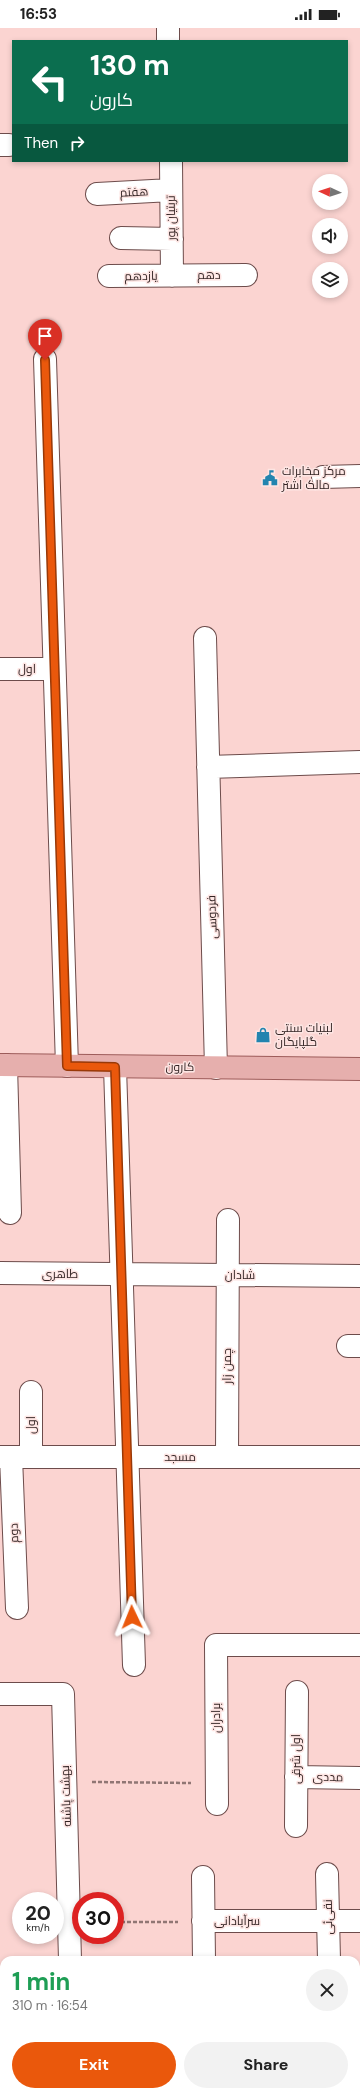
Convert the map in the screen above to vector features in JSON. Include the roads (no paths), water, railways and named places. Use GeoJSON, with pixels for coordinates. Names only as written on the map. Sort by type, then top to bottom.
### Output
{"type":"FeatureCollection","features":[{"type":"Feature","properties":{"kind":"main road","name":"کارون"},"geometry":{"type":"LineString","coordinates":[[3,1065],[360,1069]]}},
{"type":"Feature","properties":{"kind":"street"},"geometry":{"type":"LineString","coordinates":[[168,28],[168,40]]}},
{"type":"Feature","properties":{"kind":"street","name":"تربتیان پور"},"geometry":{"type":"LineString","coordinates":[[170,162],[172,276]]}},
{"type":"Feature","properties":{"kind":"street","name":"هفتم"},"geometry":{"type":"LineString","coordinates":[[97,194],[171,190]]}},
{"type":"Feature","properties":{"kind":"street"},"geometry":{"type":"LineString","coordinates":[[121,238],[172,239]]}},
{"type":"Feature","properties":{"kind":"street","name":"دهم"},"geometry":{"type":"LineString","coordinates":[[172,276],[246,275]]}},
{"type":"Feature","properties":{"kind":"street","name":"یازدهم"},"geometry":{"type":"LineString","coordinates":[[109,276],[172,276]]}},
{"type":"Feature","properties":{"kind":"street"},"geometry":{"type":"LineString","coordinates":[[45,360],[67,1066]]}},
{"type":"Feature","properties":{"kind":"street"},"geometry":{"type":"LineString","coordinates":[[323,477],[360,476]]}},
{"type":"Feature","properties":{"kind":"street","name":"فردوسی"},"geometry":{"type":"LineString","coordinates":[[205,638],[216,1068]]}},
{"type":"Feature","properties":{"kind":"street","name":"اول"},"geometry":{"type":"LineString","coordinates":[[0,669],[54,670]]}},
{"type":"Feature","properties":{"kind":"street"},"geometry":{"type":"LineString","coordinates":[[208,767],[360,762]]}},
{"type":"Feature","properties":{"kind":"street"},"geometry":{"type":"LineString","coordinates":[[3,1065],[10,1213]]}},
{"type":"Feature","properties":{"kind":"street"},"geometry":{"type":"LineString","coordinates":[[115,1067],[134,1665]]}},
{"type":"Feature","properties":{"kind":"street"},"geometry":{"type":"LineString","coordinates":[[227,1275],[228,1220]]}},
{"type":"Feature","properties":{"kind":"street","name":"طاهری"},"geometry":{"type":"LineString","coordinates":[[0,1273],[121,1274]]}},
{"type":"Feature","properties":{"kind":"street","name":"شادان"},"geometry":{"type":"LineString","coordinates":[[121,1274],[360,1276]]}},
{"type":"Feature","properties":{"kind":"street","name":"چمن زار"},"geometry":{"type":"LineString","coordinates":[[227,1275],[227,1457]]}},
{"type":"Feature","properties":{"kind":"street","name":"اول"},"geometry":{"type":"LineString","coordinates":[[14,1457],[31,1392]]}},
{"type":"Feature","properties":{"kind":"street","name":"مسجد"},"geometry":{"type":"LineString","coordinates":[[14,1457],[360,1457]]}},
{"type":"Feature","properties":{"kind":"street","name":"دوم"},"geometry":{"type":"LineString","coordinates":[[14,1457],[17,1608]]}},
{"type":"Feature","properties":{"kind":"street","name":"برادران"},"geometry":{"type":"LineString","coordinates":[[217,1794],[216,1645],[360,1645]]}},
{"type":"Feature","properties":{"kind":"street","name":"اول شرقی"},"geometry":{"type":"LineString","coordinates":[[296,1692],[296,1826]]}},
{"type":"Feature","properties":{"kind":"street","name":"بهشت پاشنه"},"geometry":{"type":"LineString","coordinates":[[0,1694],[63,1694],[70,1956]]}},
{"type":"Feature","properties":{"kind":"street","name":"مددی"},"geometry":{"type":"LineString","coordinates":[[296,1777],[360,1778]]}},
{"type":"Feature","properties":{"kind":"street","name":"نقی‌ئی"},"geometry":{"type":"LineString","coordinates":[[327,1874],[329,1956]]}},
{"type":"Feature","properties":{"kind":"street"},"geometry":{"type":"LineString","coordinates":[[203,1877],[204,1956]]}},
{"type":"Feature","properties":{"kind":"street","name":"سرآبادانی"},"geometry":{"type":"LineString","coordinates":[[203,1921],[360,1921]]}},
{"type":"Feature","properties":{"kind":"place","name":"مرکز مخابرات مالک اشتر"},"geometry":{"type":"Point","coordinates":[270,478]}},
{"type":"Feature","properties":{"kind":"place","name":"لبنیات سنتی گلپایگان"},"geometry":{"type":"Point","coordinates":[263,1035]}}]}
